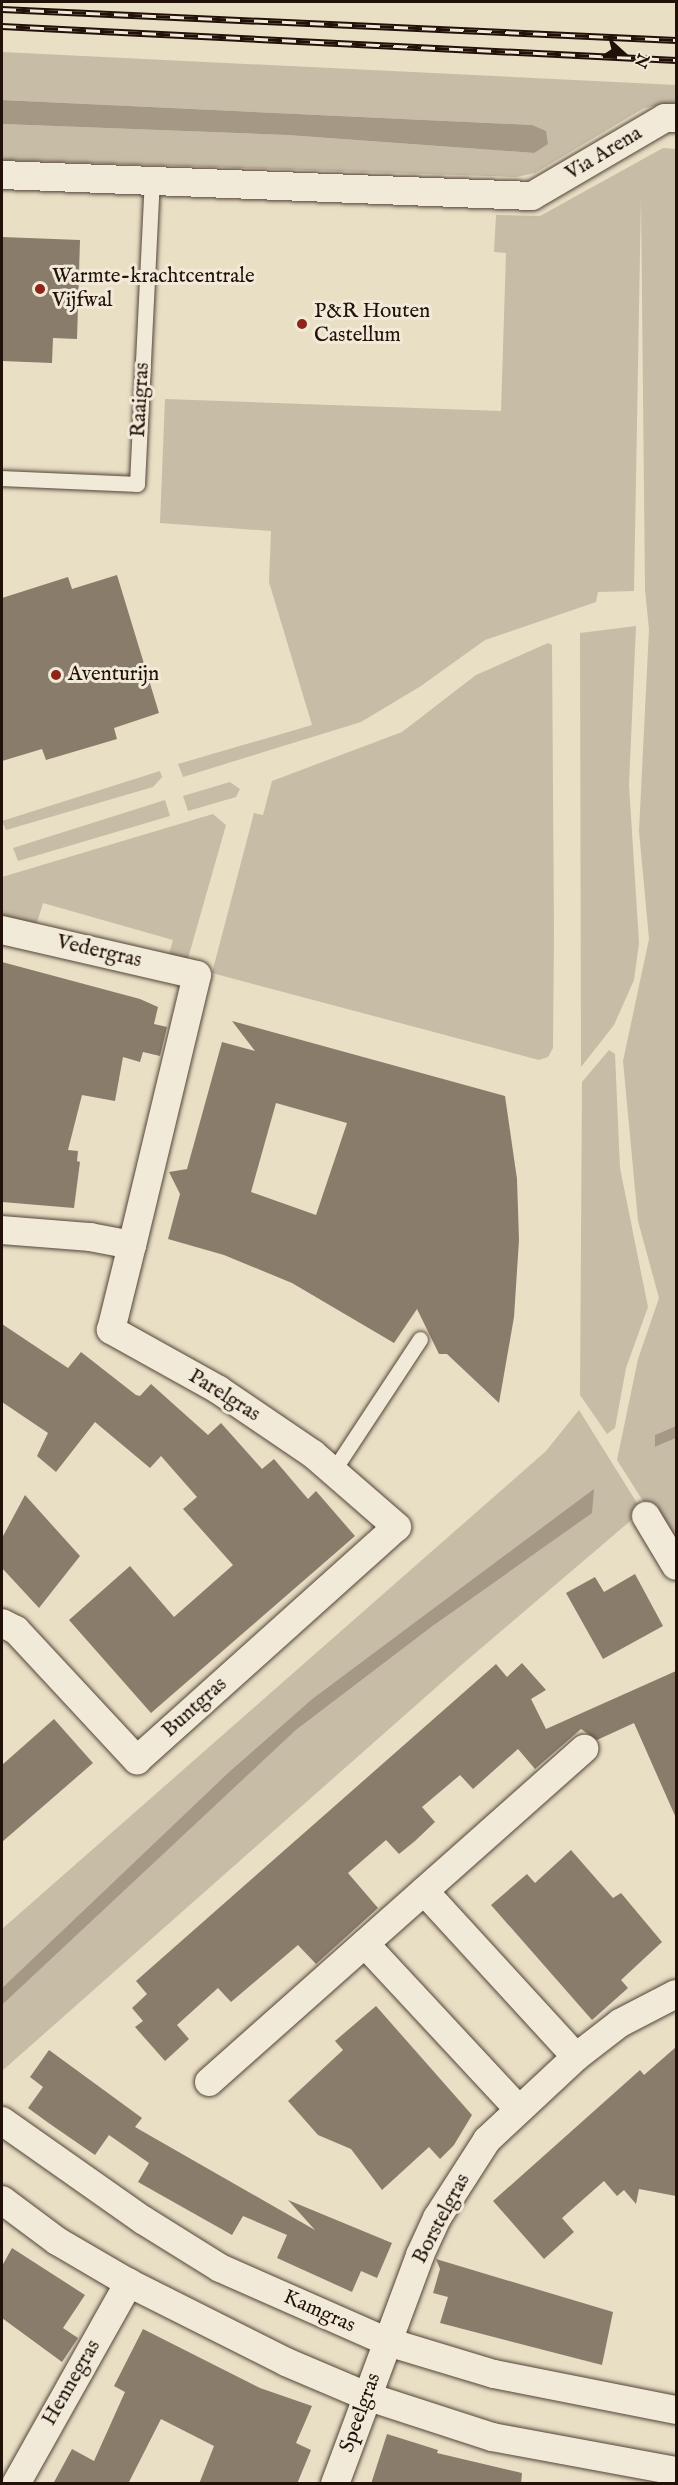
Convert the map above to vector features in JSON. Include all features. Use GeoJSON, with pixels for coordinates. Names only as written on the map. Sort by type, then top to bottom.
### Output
{"type":"FeatureCollection","features":[{"type":"Feature","properties":{"kind":"street","name":"Via Arena"},"geometry":{"type":"LineString","coordinates":[[152,180],[532,196],[665,118],[676,118]]}},
{"type":"Feature","properties":{"kind":"street"},"geometry":{"type":"LineString","coordinates":[[2,175],[152,180]]}},
{"type":"Feature","properties":{"kind":"street","name":"Vedergras"},"geometry":{"type":"LineString","coordinates":[[2,930],[197,975]]}},
{"type":"Feature","properties":{"kind":"street","name":"Parelgras"},"geometry":{"type":"LineString","coordinates":[[197,975],[111,1330],[219,1390],[333,1471],[396,1527]]}},
{"type":"Feature","properties":{"kind":"street"},"geometry":{"type":"LineString","coordinates":[[2,1230],[90,1237],[132,1245]]}},
{"type":"Feature","properties":{"kind":"street"},"geometry":{"type":"LineString","coordinates":[[646,1516],[676,1566]]}},
{"type":"Feature","properties":{"kind":"street","name":"Buntgras"},"geometry":{"type":"LineString","coordinates":[[2,1623],[16,1630],[137,1760],[396,1527]]}},
{"type":"Feature","properties":{"kind":"street"},"geometry":{"type":"LineString","coordinates":[[209,2082],[584,1749]]}},
{"type":"Feature","properties":{"kind":"street"},"geometry":{"type":"LineString","coordinates":[[424,1891],[576,2057]]}},
{"type":"Feature","properties":{"kind":"street"},"geometry":{"type":"LineString","coordinates":[[365,1944],[519,2110]]}},
{"type":"Feature","properties":{"kind":"street","name":"Borstelgras"},"geometry":{"type":"LineString","coordinates":[[388,2342],[437,2218],[487,2140],[576,2057],[620,2023],[676,1994]]}},
{"type":"Feature","properties":{"kind":"street","name":"Kamgras"},"geometry":{"type":"LineString","coordinates":[[2,2121],[143,2220],[220,2268],[388,2342],[516,2379],[676,2410]]}},
{"type":"Feature","properties":{"kind":"street"},"geometry":{"type":"LineString","coordinates":[[2,2200],[57,2241],[129,2283],[286,2362],[366,2396],[596,2472],[676,2471]]}},
{"type":"Feature","properties":{"kind":"street","name":"Hennegras"},"geometry":{"type":"LineString","coordinates":[[16,2484],[129,2283]]}},
{"type":"Feature","properties":{"kind":"street","name":"Speelgras"},"geometry":{"type":"LineString","coordinates":[[335,2484],[388,2342]]}},
{"type":"Feature","properties":{"kind":"lane","name":"Raaigras"},"geometry":{"type":"LineString","coordinates":[[2,478],[137,484],[152,180]]}},
{"type":"Feature","properties":{"kind":"lane"},"geometry":{"type":"LineString","coordinates":[[333,1471],[420,1339]]}},
{"type":"Feature","properties":{"kind":"shaded area"},"geometry":{"type":"Polygon","coordinates":[[[2,52],[676,85],[676,102],[644,108],[535,173],[516,177],[2,160],[2,124],[287,135],[534,153],[532,125],[2,100],[2,52]]]}},
{"type":"Feature","properties":{"kind":"shaded area"},"geometry":{"type":"Polygon","coordinates":[[[2,100],[532,125],[546,131],[548,144],[534,153],[287,135],[2,124],[2,100]]]}},
{"type":"Feature","properties":{"kind":"shaded area"},"geometry":{"type":"Polygon","coordinates":[[[663,148],[676,149],[676,1426],[655,1435],[655,1447],[676,1438],[676,1553],[617,1460],[638,1359],[659,1298],[638,1221],[623,1061],[649,939],[639,831],[649,629],[645,590],[641,197],[634,591],[598,592],[596,602],[485,640],[421,686],[361,722],[183,777],[178,764],[312,725],[269,582],[271,531],[160,523],[165,399],[501,411],[506,253],[494,252],[496,215],[540,216],[663,148]]]}},
{"type":"Feature","properties":{"kind":"shaded area"},"geometry":{"type":"Polygon","coordinates":[[[636,626],[629,785],[639,943],[634,980],[614,1025],[581,1067],[580,633],[636,626]]]}},
{"type":"Feature","properties":{"kind":"shaded area"},"geometry":{"type":"Polygon","coordinates":[[[548,643],[552,645],[554,931],[553,1048],[548,1057],[539,1060],[212,973],[254,813],[263,815],[272,781],[402,732],[476,675],[548,643]]]}},
{"type":"Feature","properties":{"kind":"shaded area"},"geometry":{"type":"Polygon","coordinates":[[[160,771],[162,777],[153,787],[6,830],[2,821],[160,771]]]}},
{"type":"Feature","properties":{"kind":"shaded area"},"geometry":{"type":"Polygon","coordinates":[[[230,782],[240,789],[236,797],[188,811],[183,796],[230,782]]]}},
{"type":"Feature","properties":{"kind":"shaded area"},"geometry":{"type":"Polygon","coordinates":[[[165,800],[170,816],[18,861],[13,848],[165,800]]]}},
{"type":"Feature","properties":{"kind":"shaded area"},"geometry":{"type":"Polygon","coordinates":[[[213,814],[226,825],[185,969],[167,961],[173,940],[43,903],[36,926],[2,920],[2,877],[213,814]]]}},
{"type":"Feature","properties":{"kind":"shaded area"},"geometry":{"type":"Polygon","coordinates":[[[609,1050],[615,1054],[620,1168],[648,1307],[626,1368],[615,1428],[607,1434],[580,1395],[582,1082],[609,1050]]]}},
{"type":"Feature","properties":{"kind":"shaded area"},"geometry":{"type":"Polygon","coordinates":[[[579,1410],[642,1511],[466,1661],[2,2071],[2,2005],[296,1730],[434,1625],[594,1490],[312,1699],[230,1771],[2,1988],[2,1929],[546,1451],[579,1410]]]}},
{"type":"Feature","properties":{"kind":"shaded area"},"geometry":{"type":"Polygon","coordinates":[[[676,1426],[676,1438],[655,1447],[655,1435],[676,1426]]]}},
{"type":"Feature","properties":{"kind":"shaded area"},"geometry":{"type":"Polygon","coordinates":[[[594,1489],[592,1513],[434,1625],[296,1730],[2,2005],[2,1988],[230,1771],[312,1699],[594,1489]]]}},
{"type":"Feature","properties":{"kind":"building","name":"Warmte-krachtcentrale Vijfwal"},"geometry":{"type":"Polygon","coordinates":[[[2,237],[80,240],[77,339],[53,338],[52,363],[2,361],[2,237]]]}},
{"type":"Feature","properties":{"kind":"building"},"geometry":{"type":"Polygon","coordinates":[[[117,575],[159,713],[114,728],[117,739],[46,760],[42,749],[2,761],[2,598],[68,577],[72,589],[117,575]]]}},
{"type":"Feature","properties":{"kind":"building"},"geometry":{"type":"Polygon","coordinates":[[[2,962],[140,999],[158,1007],[154,1024],[167,1027],[160,1056],[143,1052],[140,1062],[123,1057],[115,1101],[82,1095],[68,1150],[78,1151],[77,1161],[80,1162],[74,1208],[2,1202],[2,962]]]}},
{"type":"Feature","properties":{"kind":"building"},"geometry":{"type":"Polygon","coordinates":[[[232,1021],[505,1096],[517,1179],[519,1240],[514,1317],[499,1403],[447,1354],[439,1354],[417,1309],[394,1343],[292,1283],[224,1255],[168,1239],[180,1194],[169,1172],[187,1169],[222,1042],[255,1051],[232,1021]],[[276,1103],[251,1192],[316,1215],[347,1123],[276,1103]]]}},
{"type":"Feature","properties":{"kind":"building"},"geometry":{"type":"Polygon","coordinates":[[[2,1324],[68,1368],[81,1352],[136,1395],[140,1396],[151,1384],[208,1435],[221,1423],[262,1469],[274,1459],[308,1499],[316,1491],[355,1536],[151,1713],[69,1620],[130,1566],[174,1617],[233,1565],[183,1509],[197,1497],[161,1456],[150,1468],[95,1422],[56,1472],[37,1456],[48,1433],[2,1402],[2,1324]]]}},
{"type":"Feature","properties":{"kind":"building"},"geometry":{"type":"Polygon","coordinates":[[[25,1495],[80,1556],[39,1608],[2,1568],[2,1538],[25,1495]]]}},
{"type":"Feature","properties":{"kind":"building"},"geometry":{"type":"Polygon","coordinates":[[[635,1574],[663,1626],[603,1659],[566,1593],[595,1577],[604,1592],[635,1574]]]}},
{"type":"Feature","properties":{"kind":"building"},"geometry":{"type":"Polygon","coordinates":[[[522,1663],[546,1690],[531,1699],[546,1729],[676,1671],[676,1818],[634,1723],[597,1740],[581,1729],[535,1769],[518,1749],[473,1789],[460,1775],[422,1807],[435,1822],[415,1841],[399,1854],[386,1840],[348,1873],[378,1908],[316,1964],[298,1945],[231,2002],[218,1988],[177,2025],[189,2039],[165,2061],[135,2027],[143,2021],[132,2008],[147,1994],[136,1981],[496,1664],[507,1677],[522,1663]]]}},
{"type":"Feature","properties":{"kind":"building"},"geometry":{"type":"Polygon","coordinates":[[[54,1719],[93,1763],[2,1842],[2,1765],[54,1719]]]}},
{"type":"Feature","properties":{"kind":"building"},"geometry":{"type":"Polygon","coordinates":[[[571,1850],[613,1898],[621,1893],[662,1942],[621,1980],[628,1988],[592,2020],[491,1905],[527,1874],[535,1883],[571,1850]]]}},
{"type":"Feature","properties":{"kind":"building"},"geometry":{"type":"Polygon","coordinates":[[[376,2006],[472,2115],[454,2145],[440,2159],[429,2147],[382,2190],[351,2149],[318,2135],[288,2101],[343,2050],[335,2041],[376,2006]]]}},
{"type":"Feature","properties":{"kind":"building"},"geometry":{"type":"Polygon","coordinates":[[[676,2047],[676,2196],[639,2189],[636,2204],[624,2190],[617,2196],[604,2181],[562,2218],[574,2232],[544,2259],[493,2201],[640,2070],[644,2075],[676,2047]]]}},
{"type":"Feature","properties":{"kind":"building"},"geometry":{"type":"Polygon","coordinates":[[[49,2050],[142,2118],[135,2127],[315,2230],[288,2200],[392,2243],[377,2278],[361,2271],[352,2292],[277,2258],[287,2235],[243,2216],[232,2235],[138,2182],[149,2163],[109,2135],[95,2155],[50,2124],[28,2108],[43,2087],[30,2077],[49,2050]]]}},
{"type":"Feature","properties":{"kind":"building"},"geometry":{"type":"Polygon","coordinates":[[[12,2248],[85,2295],[63,2328],[78,2338],[62,2362],[2,2318],[2,2266],[12,2248]]]}},
{"type":"Feature","properties":{"kind":"building"},"geometry":{"type":"Polygon","coordinates":[[[436,2259],[613,2312],[602,2365],[440,2323],[448,2297],[433,2293],[440,2269],[436,2259]]]}},
{"type":"Feature","properties":{"kind":"building"},"geometry":{"type":"Polygon","coordinates":[[[143,2329],[260,2388],[312,2406],[296,2443],[311,2450],[297,2484],[199,2484],[214,2446],[161,2419],[129,2482],[133,2484],[53,2484],[72,2449],[94,2461],[125,2392],[114,2386],[143,2329]]]}},
{"type":"Feature","properties":{"kind":"building"},"geometry":{"type":"Polygon","coordinates":[[[387,2434],[438,2450],[437,2453],[522,2473],[521,2484],[371,2484],[387,2434]]]}},
{"type":"Feature","properties":{"kind":"railway"},"geometry":{"type":"LineString","coordinates":[[2,9],[676,40]]}},
{"type":"Feature","properties":{"kind":"railway"},"geometry":{"type":"LineString","coordinates":[[2,26],[676,60]]}},
{"type":"Feature","properties":{"kind":"place","name":"Warmte-krachtcentrale Vijfwal"},"geometry":{"type":"Point","coordinates":[40,289]}},
{"type":"Feature","properties":{"kind":"place","name":"P&R Houten Castellum"},"geometry":{"type":"Point","coordinates":[302,324]}},
{"type":"Feature","properties":{"kind":"place","name":"Aventurijn"},"geometry":{"type":"Point","coordinates":[56,675]}}]}
